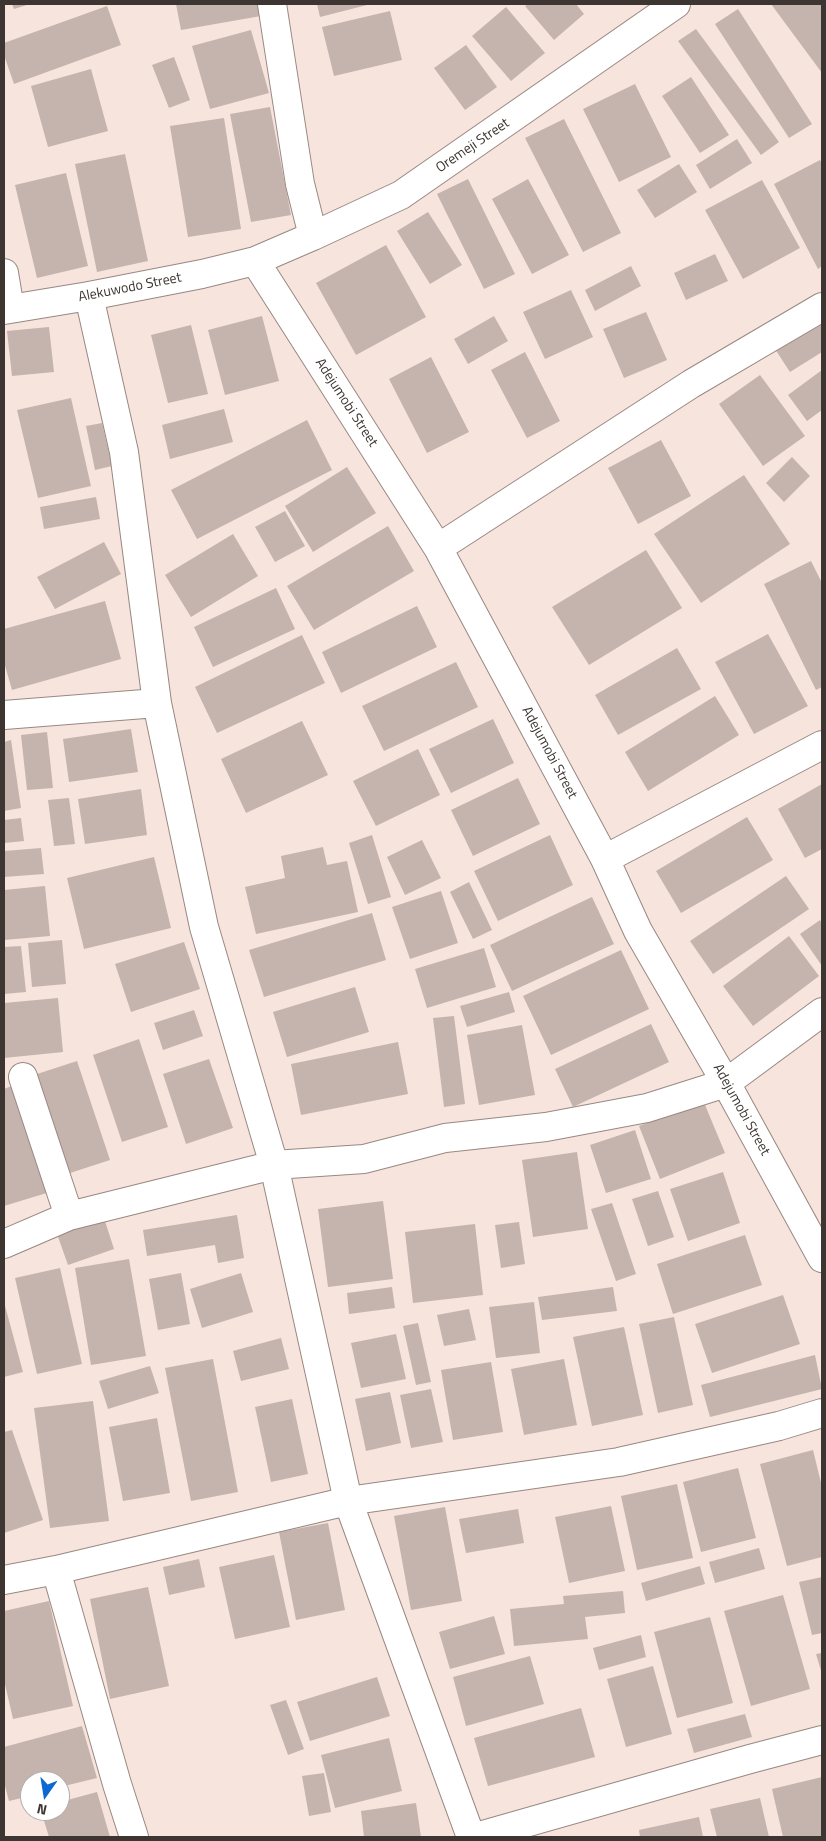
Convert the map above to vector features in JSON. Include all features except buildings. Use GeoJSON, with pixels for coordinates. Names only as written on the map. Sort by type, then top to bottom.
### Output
{"type":"FeatureCollection","features":[{"type":"Feature","properties":{"kind":"street"},"geometry":{"type":"LineString","coordinates":[[272,4],[300,184],[313,236]]}},
{"type":"Feature","properties":{"kind":"street","name":"Oremeji Street"},"geometry":{"type":"LineString","coordinates":[[255,261],[401,195],[676,4]]}},
{"type":"Feature","properties":{"kind":"street","name":"Alekuwodo Street"},"geometry":{"type":"LineString","coordinates":[[7,309],[90,296],[202,274],[255,261]]}},
{"type":"Feature","properties":{"kind":"street","name":"Adejumobi Street"},"geometry":{"type":"LineString","coordinates":[[255,261],[438,548],[605,859],[638,931],[726,1083],[822,1258]]}},
{"type":"Feature","properties":{"kind":"street"},"geometry":{"type":"LineString","coordinates":[[4,274],[7,309]]}},
{"type":"Feature","properties":{"kind":"street"},"geometry":{"type":"LineString","coordinates":[[90,296],[124,452],[157,703],[204,927],[274,1165],[348,1502],[471,1837]]}},
{"type":"Feature","properties":{"kind":"street"},"geometry":{"type":"LineString","coordinates":[[438,548],[691,384],[822,307]]}},
{"type":"Feature","properties":{"kind":"street"},"geometry":{"type":"LineString","coordinates":[[4,715],[157,703]]}},
{"type":"Feature","properties":{"kind":"street"},"geometry":{"type":"LineString","coordinates":[[605,859],[822,745]]}},
{"type":"Feature","properties":{"kind":"street"},"geometry":{"type":"LineString","coordinates":[[4,1244],[69,1216],[274,1165],[364,1159],[445,1138],[565,1123],[647,1108],[726,1083],[822,1012]]}},
{"type":"Feature","properties":{"kind":"street"},"geometry":{"type":"LineString","coordinates":[[24,1077],[69,1216]]}},
{"type":"Feature","properties":{"kind":"street"},"geometry":{"type":"LineString","coordinates":[[4,1580],[56,1570],[348,1502],[619,1462],[779,1426],[822,1413]]}},
{"type":"Feature","properties":{"kind":"street"},"geometry":{"type":"LineString","coordinates":[[56,1570],[134,1837]]}},
{"type":"Feature","properties":{"kind":"street"},"geometry":{"type":"LineString","coordinates":[[476,1837],[822,1740]]}}]}
